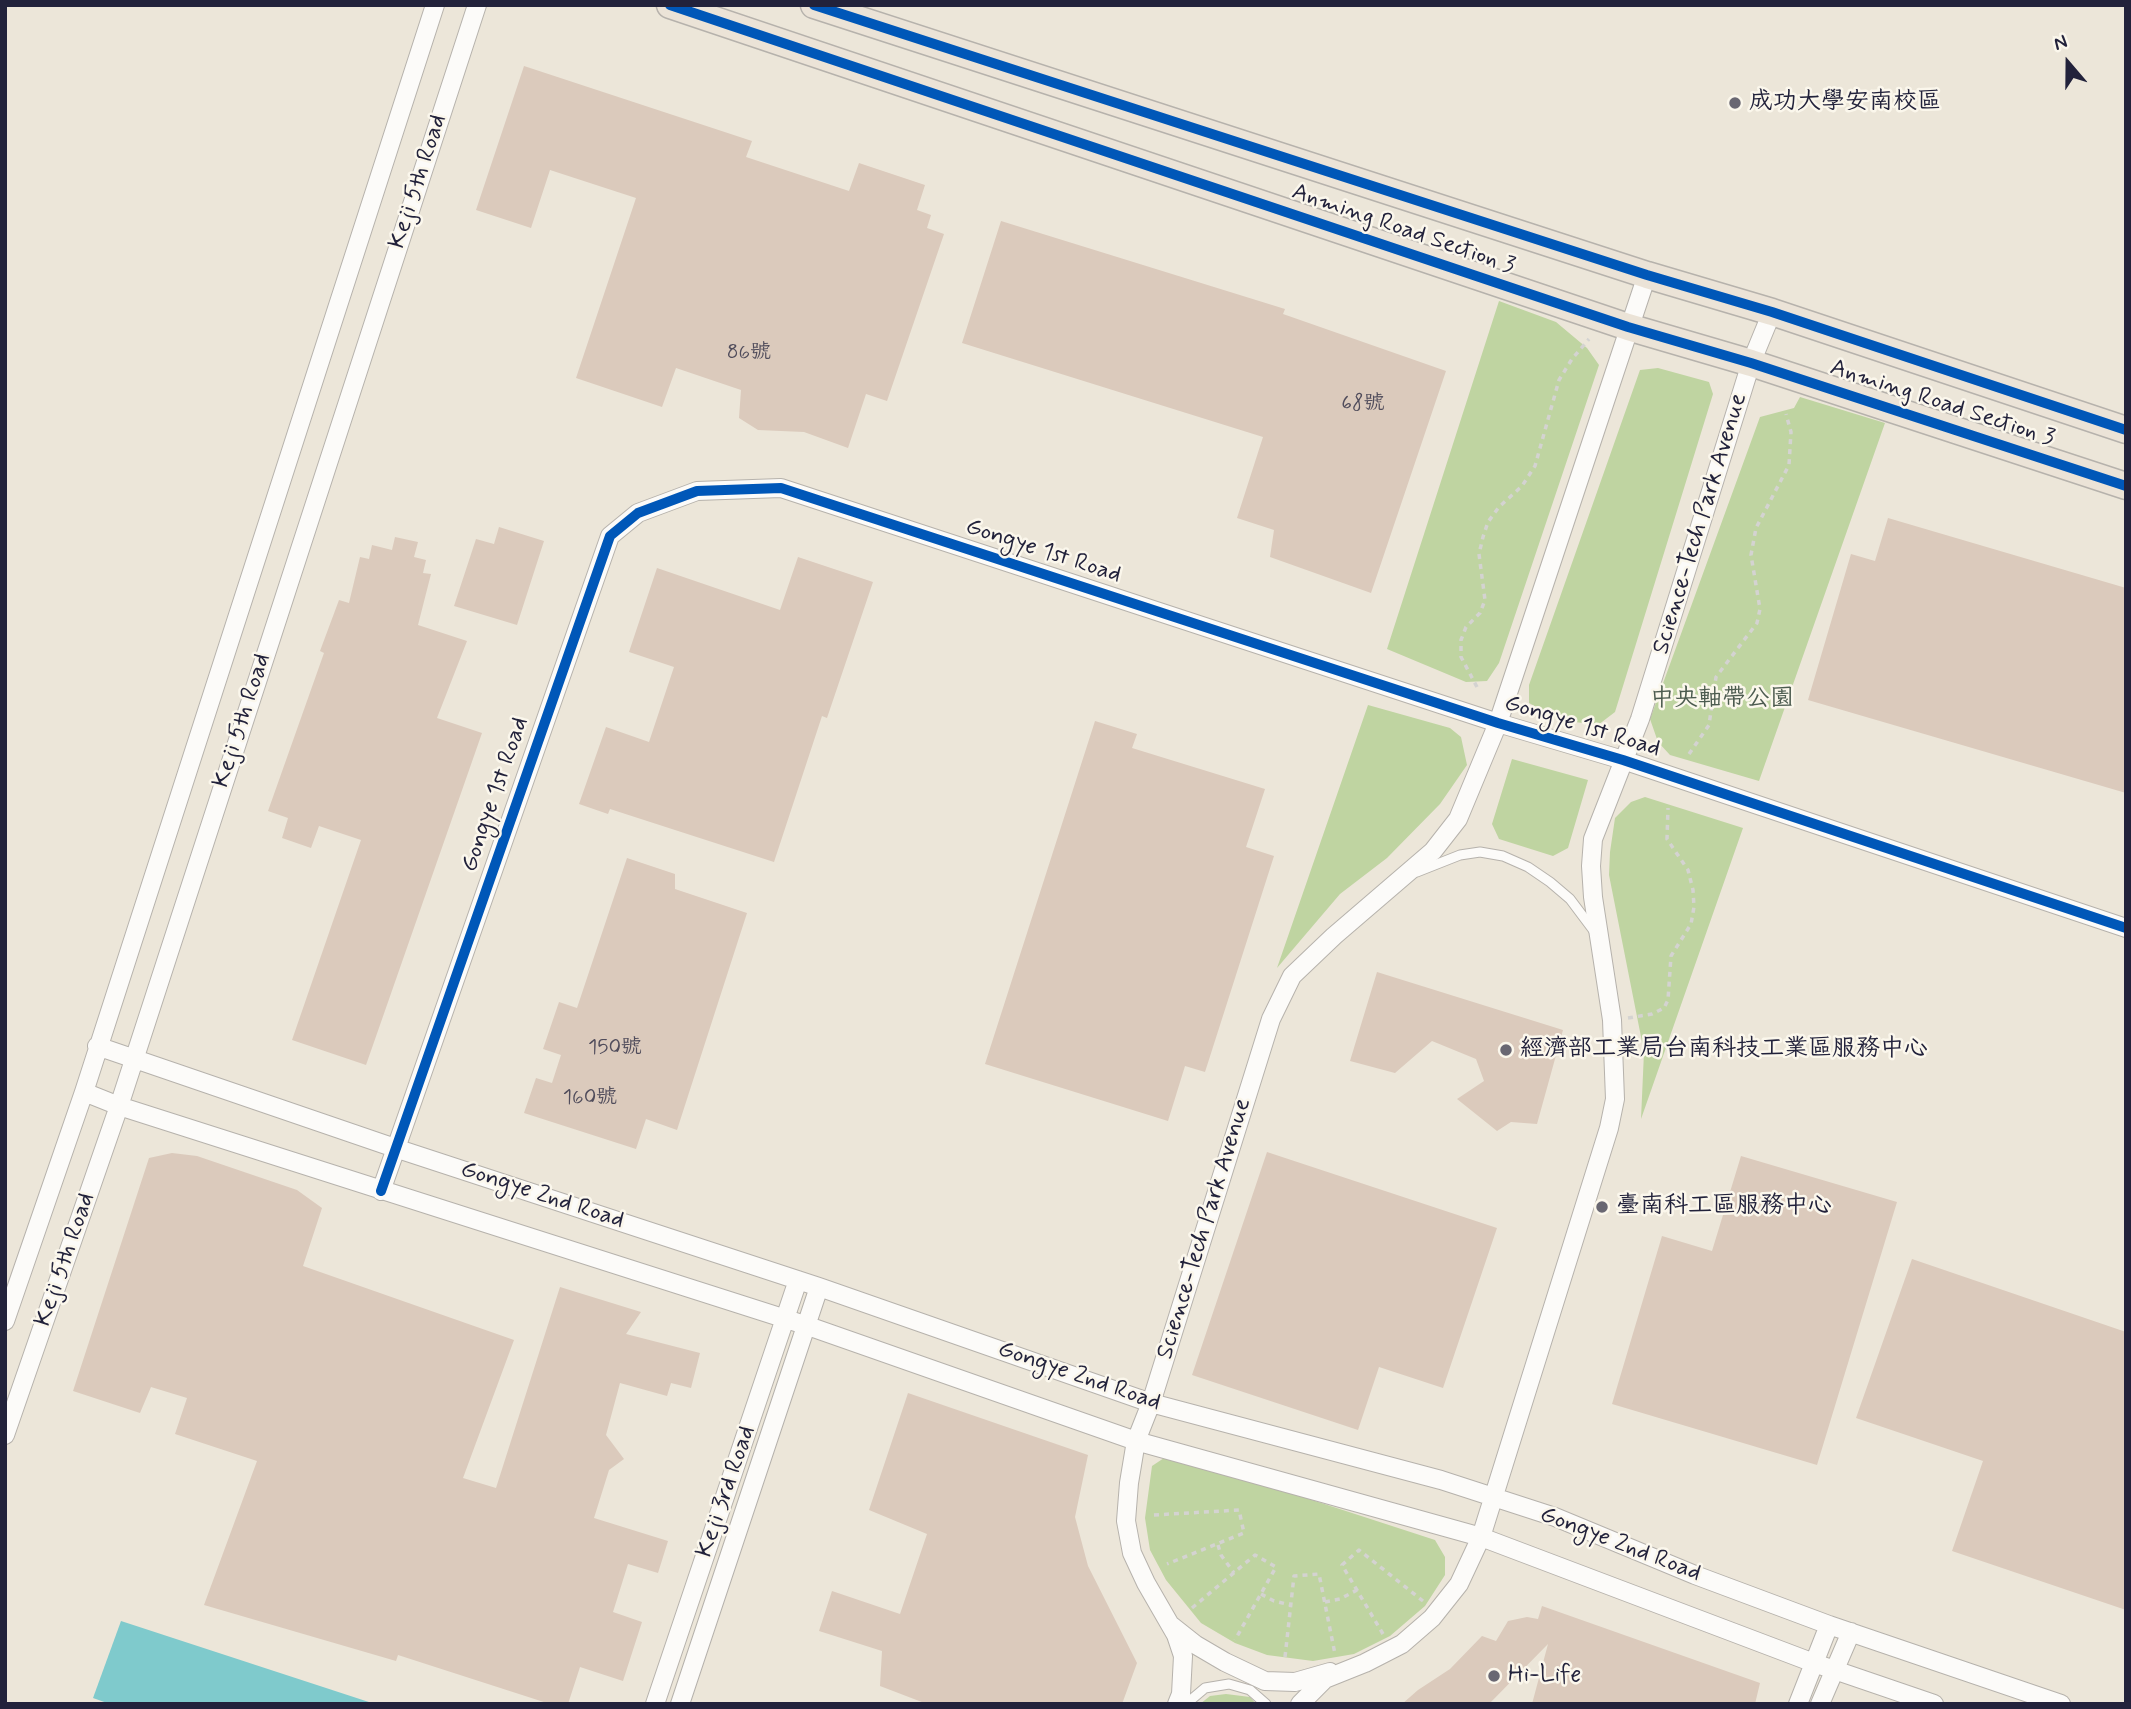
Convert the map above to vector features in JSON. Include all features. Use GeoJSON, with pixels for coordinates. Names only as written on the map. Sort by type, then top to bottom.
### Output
{"type":"FeatureCollection","features":[{"type":"Feature","properties":{"kind":"main road","name":"Anming Road Section 3"},"geometry":{"type":"LineString","coordinates":[[670,5],[1628,327],[1752,363],[2126,486]]}},
{"type":"Feature","properties":{"kind":"main road","name":"Anming Road Section 3"},"geometry":{"type":"LineString","coordinates":[[814,5],[1647,275],[1772,312],[2126,430]]}},
{"type":"Feature","properties":{"kind":"street","name":"Keji 5th Road"},"geometry":{"type":"LineString","coordinates":[[5,1321],[84,1092],[435,5]]}},
{"type":"Feature","properties":{"kind":"street","name":"Keji 5th Road"},"geometry":{"type":"LineString","coordinates":[[5,1436],[119,1106],[477,5]]}},
{"type":"Feature","properties":{"kind":"street","name":"Science-Tech Park Avenue"},"geometry":{"type":"LineString","coordinates":[[1177,1704],[1181,1694],[1183,1656],[1132,1553],[1126,1521],[1129,1483],[1136,1441],[1151,1403],[1271,1018],[1292,976],[1433,851],[1458,819],[1498,723],[1647,275]]}},
{"type":"Feature","properties":{"kind":"street","name":"Science-Tech Park Avenue"},"geometry":{"type":"LineString","coordinates":[[1300,1704],[1325,1679],[1402,1644],[1432,1618],[1460,1584],[1481,1537],[1609,1128],[1615,1099],[1612,1020],[1591,876],[1593,839],[1640,719],[1752,363],[1772,312]]}},
{"type":"Feature","properties":{"kind":"street","name":"Gongye 1st Road"},"geometry":{"type":"LineString","coordinates":[[381,1191],[610,536],[638,513],[697,491],[781,488],[1498,723],[1623,760],[2126,928]]}},
{"type":"Feature","properties":{"kind":"street","name":"Gongye 2nd Road"},"geometry":{"type":"LineString","coordinates":[[97,1046],[395,1148],[820,1287],[1151,1403],[1441,1480],[1555,1517],[1695,1575],[1829,1625],[2061,1704]]}},
{"type":"Feature","properties":{"kind":"street","name":"Gongye 2nd Road"},"geometry":{"type":"LineString","coordinates":[[84,1092],[119,1106],[381,1191],[807,1326],[1136,1441],[1481,1537],[1814,1663],[1934,1704]]}},
{"type":"Feature","properties":{"kind":"street","name":"Keji 3rd Road"},"geometry":{"type":"LineString","coordinates":[[656,1704],[798,1280]]}},
{"type":"Feature","properties":{"kind":"street","name":"Keji 3rd Road"},"geometry":{"type":"LineString","coordinates":[[680,1704],[820,1287]]}},
{"type":"Feature","properties":{"kind":"street","name":"Science-Tech Park Avenue"},"geometry":{"type":"LineString","coordinates":[[1169,1624],[1196,1645],[1265,1681],[1294,1682],[1365,1663]]}},
{"type":"Feature","properties":{"kind":"street"},"geometry":{"type":"LineString","coordinates":[[1798,1704],[1829,1625]]}},
{"type":"Feature","properties":{"kind":"street"},"geometry":{"type":"LineString","coordinates":[[1820,1704],[1851,1632]]}},
{"type":"Feature","properties":{"kind":"lane","name":"Science-Tech Park Avenue"},"geometry":{"type":"LineString","coordinates":[[1404,877],[1440,861],[1460,856],[1480,852],[1503,856],[1528,867],[1570,899],[1599,938]]}},
{"type":"Feature","properties":{"kind":"lane"},"geometry":{"type":"LineString","coordinates":[[1186,1704],[1205,1688],[1229,1684],[1250,1690],[1265,1704]]}},
{"type":"Feature","properties":{"kind":"path"},"geometry":{"type":"LineString","coordinates":[[1477,687],[1461,657],[1461,640],[1466,627],[1480,613],[1485,600],[1479,554],[1483,537],[1488,522],[1499,507],[1522,486],[1535,466],[1559,380],[1589,339]]}},
{"type":"Feature","properties":{"kind":"path"},"geometry":{"type":"LineString","coordinates":[[1689,754],[1709,725],[1716,677],[1757,623],[1760,609],[1751,555],[1756,528],[1789,465],[1791,432],[1786,414]]}},
{"type":"Feature","properties":{"kind":"path"},"geometry":{"type":"LineString","coordinates":[[1612,1020],[1652,1014],[1664,1008],[1668,1000],[1671,956],[1691,924],[1693,890],[1688,870],[1667,839],[1668,807]]}},
{"type":"Feature","properties":{"kind":"path"},"geometry":{"type":"LineString","coordinates":[[1154,1515],[1239,1510],[1244,1533],[1167,1564]]}},
{"type":"Feature","properties":{"kind":"path"},"geometry":{"type":"LineString","coordinates":[[1217,1544],[1221,1555],[1234,1573]]}},
{"type":"Feature","properties":{"kind":"path"},"geometry":{"type":"LineString","coordinates":[[1383,1634],[1342,1565],[1359,1550],[1423,1601]]}},
{"type":"Feature","properties":{"kind":"path"},"geometry":{"type":"LineString","coordinates":[[1192,1608],[1255,1555],[1276,1567],[1234,1640]]}},
{"type":"Feature","properties":{"kind":"path"},"geometry":{"type":"LineString","coordinates":[[1285,1657],[1294,1576],[1319,1574],[1335,1654]]}},
{"type":"Feature","properties":{"kind":"path"},"geometry":{"type":"LineString","coordinates":[[1325,1602],[1340,1599],[1357,1590]]}},
{"type":"Feature","properties":{"kind":"path"},"geometry":{"type":"LineString","coordinates":[[1261,1594],[1291,1605]]}},
{"type":"Feature","properties":{"kind":"green space"},"geometry":{"type":"Polygon","coordinates":[[[1499,301],[1556,322],[1587,348],[1599,365],[1499,663],[1487,681],[1466,682],[1387,649],[1499,301]]]}},
{"type":"Feature","properties":{"kind":"green space","name":"中央軸帶公園"},"geometry":{"type":"Polygon","coordinates":[[[1658,368],[1709,382],[1713,394],[1615,712],[1598,725],[1560,720],[1529,703],[1529,685],[1640,370],[1658,368]]]}},
{"type":"Feature","properties":{"kind":"green space","name":"中央軸帶公園"},"geometry":{"type":"Polygon","coordinates":[[[1800,397],[1885,423],[1759,781],[1670,755],[1658,742],[1650,719],[1760,417],[1794,408],[1800,397]]]}},
{"type":"Feature","properties":{"kind":"green space"},"geometry":{"type":"Polygon","coordinates":[[[1368,705],[1450,728],[1461,737],[1467,765],[1440,804],[1387,858],[1340,894],[1277,968],[1368,705]]]}},
{"type":"Feature","properties":{"kind":"green space"},"geometry":{"type":"Polygon","coordinates":[[[1512,759],[1588,780],[1568,848],[1553,856],[1499,839],[1492,824],[1512,759]]]}},
{"type":"Feature","properties":{"kind":"green space"},"geometry":{"type":"Polygon","coordinates":[[[1645,797],[1743,828],[1641,1119],[1644,1052],[1609,875],[1615,818],[1631,802],[1645,797]]]}},
{"type":"Feature","properties":{"kind":"green space"},"geometry":{"type":"Polygon","coordinates":[[[1164,1458],[1183,1458],[1435,1540],[1445,1557],[1445,1575],[1425,1606],[1390,1636],[1354,1654],[1313,1661],[1267,1655],[1235,1643],[1201,1623],[1166,1580],[1150,1550],[1145,1518],[1152,1466],[1164,1458]]]}},
{"type":"Feature","properties":{"kind":"green space"},"geometry":{"type":"Polygon","coordinates":[[[1226,1694],[1250,1697],[1256,1704],[1200,1704],[1210,1696],[1226,1694]]]}},
{"type":"Feature","properties":{"kind":"water"},"geometry":{"type":"Polygon","coordinates":[[[121,1621],[375,1704],[110,1704],[93,1698],[121,1621]]]}},
{"type":"Feature","properties":{"kind":"building"},"geometry":{"type":"Polygon","coordinates":[[[524,66],[752,141],[746,157],[849,191],[859,163],[925,185],[917,210],[931,215],[927,228],[944,234],[887,401],[866,394],[848,448],[804,432],[758,430],[739,418],[741,390],[676,368],[662,407],[576,378],[636,198],[550,170],[531,228],[476,210],[524,66]]]}},
{"type":"Feature","properties":{"kind":"building"},"geometry":{"type":"Polygon","coordinates":[[[1001,221],[1285,309],[1283,314],[1446,371],[1371,593],[1270,557],[1274,530],[1237,518],[1263,437],[962,343],[1001,221]]]}},
{"type":"Feature","properties":{"kind":"building"},"geometry":{"type":"Polygon","coordinates":[[[1888,518],[2126,588],[2126,793],[1808,700],[1851,554],[1875,561],[1888,518]]]}},
{"type":"Feature","properties":{"kind":"building"},"geometry":{"type":"Polygon","coordinates":[[[499,527],[544,541],[517,625],[454,606],[476,539],[494,544],[499,527]]]}},
{"type":"Feature","properties":{"kind":"building"},"geometry":{"type":"Polygon","coordinates":[[[395,537],[418,542],[414,557],[426,560],[423,573],[431,574],[418,625],[467,641],[437,718],[482,733],[366,1065],[292,1040],[361,840],[319,826],[311,848],[282,838],[288,818],[268,811],[324,653],[320,651],[339,600],[349,603],[360,557],[369,559],[372,545],[392,550],[395,537]]]}},
{"type":"Feature","properties":{"kind":"building"},"geometry":{"type":"Polygon","coordinates":[[[798,557],[873,582],[827,718],[822,716],[774,862],[610,809],[608,814],[579,804],[606,727],[649,742],[674,667],[629,652],[657,568],[780,610],[798,557]]]}},
{"type":"Feature","properties":{"kind":"building"},"geometry":{"type":"Polygon","coordinates":[[[1095,721],[1137,734],[1132,748],[1265,789],[1246,847],[1274,856],[1205,1072],[1185,1066],[1168,1121],[985,1064],[1095,721]]]}},
{"type":"Feature","properties":{"kind":"building"},"geometry":{"type":"Polygon","coordinates":[[[627,858],[675,874],[675,889],[747,913],[677,1130],[646,1119],[636,1149],[524,1113],[536,1078],[552,1083],[561,1055],[543,1049],[559,1002],[577,1008],[627,858]]]}},
{"type":"Feature","properties":{"kind":"building","name":"經濟部工業局台南科技工業區服務中心"},"geometry":{"type":"Polygon","coordinates":[[[1377,972],[1563,1030],[1537,1124],[1511,1122],[1497,1131],[1457,1099],[1484,1081],[1476,1059],[1432,1041],[1395,1073],[1350,1061],[1377,972]]]}},
{"type":"Feature","properties":{"kind":"building"},"geometry":{"type":"Polygon","coordinates":[[[1267,1152],[1497,1228],[1443,1388],[1379,1367],[1358,1430],[1192,1375],[1267,1152]]]}},
{"type":"Feature","properties":{"kind":"building"},"geometry":{"type":"Polygon","coordinates":[[[172,1153],[197,1156],[297,1190],[322,1208],[303,1266],[514,1340],[463,1478],[496,1488],[560,1287],[641,1312],[626,1334],[700,1353],[691,1388],[671,1383],[667,1396],[620,1383],[606,1435],[624,1459],[609,1470],[594,1518],[668,1541],[658,1573],[628,1564],[613,1612],[642,1622],[623,1681],[580,1667],[568,1704],[550,1704],[398,1655],[396,1661],[204,1605],[257,1461],[175,1434],[187,1398],[151,1387],[140,1413],[73,1391],[149,1158],[172,1153]]]}},
{"type":"Feature","properties":{"kind":"building"},"geometry":{"type":"Polygon","coordinates":[[[1741,1156],[1897,1202],[1817,1465],[1612,1404],[1662,1236],[1712,1251],[1741,1156]]]}},
{"type":"Feature","properties":{"kind":"building"},"geometry":{"type":"Polygon","coordinates":[[[1912,1259],[2126,1332],[2126,1610],[1952,1551],[1983,1461],[1856,1418],[1912,1259]]]}},
{"type":"Feature","properties":{"kind":"building"},"geometry":{"type":"Polygon","coordinates":[[[908,1393],[1088,1455],[1075,1517],[1088,1566],[1137,1663],[1122,1704],[927,1704],[880,1686],[882,1651],[819,1631],[832,1591],[900,1614],[927,1534],[869,1510],[908,1393]]]}},
{"type":"Feature","properties":{"kind":"building"},"geometry":{"type":"Polygon","coordinates":[[[1542,1606],[1760,1683],[1755,1704],[1532,1704],[1548,1644],[1489,1704],[1402,1704],[1450,1669],[1482,1636],[1496,1641],[1508,1621],[1527,1617],[1538,1619],[1542,1606]]]}},
{"type":"Feature","properties":{"kind":"cycle path"},"geometry":{"type":"LineString","coordinates":[[670,5],[1628,327],[1751,363],[2126,486]]}},
{"type":"Feature","properties":{"kind":"cycle path"},"geometry":{"type":"LineString","coordinates":[[814,5],[1647,275],[1772,312],[2126,430]]}},
{"type":"Feature","properties":{"kind":"cycle path"},"geometry":{"type":"LineString","coordinates":[[381,1191],[610,536],[638,513],[697,491],[781,488],[1498,723],[1623,760],[2126,928]]}},
{"type":"Feature","properties":{"kind":"place","name":"成功大學安南校區"},"geometry":{"type":"Point","coordinates":[1735,103]}},
{"type":"Feature","properties":{"kind":"place","name":"經濟部工業局台南科技工業區服務中心"},"geometry":{"type":"Point","coordinates":[1506,1050]}},
{"type":"Feature","properties":{"kind":"place","name":"臺南科工區服務中心"},"geometry":{"type":"Point","coordinates":[1602,1207]}},
{"type":"Feature","properties":{"kind":"place","name":"Hi-Life"},"geometry":{"type":"Point","coordinates":[1494,1676]}}]}
